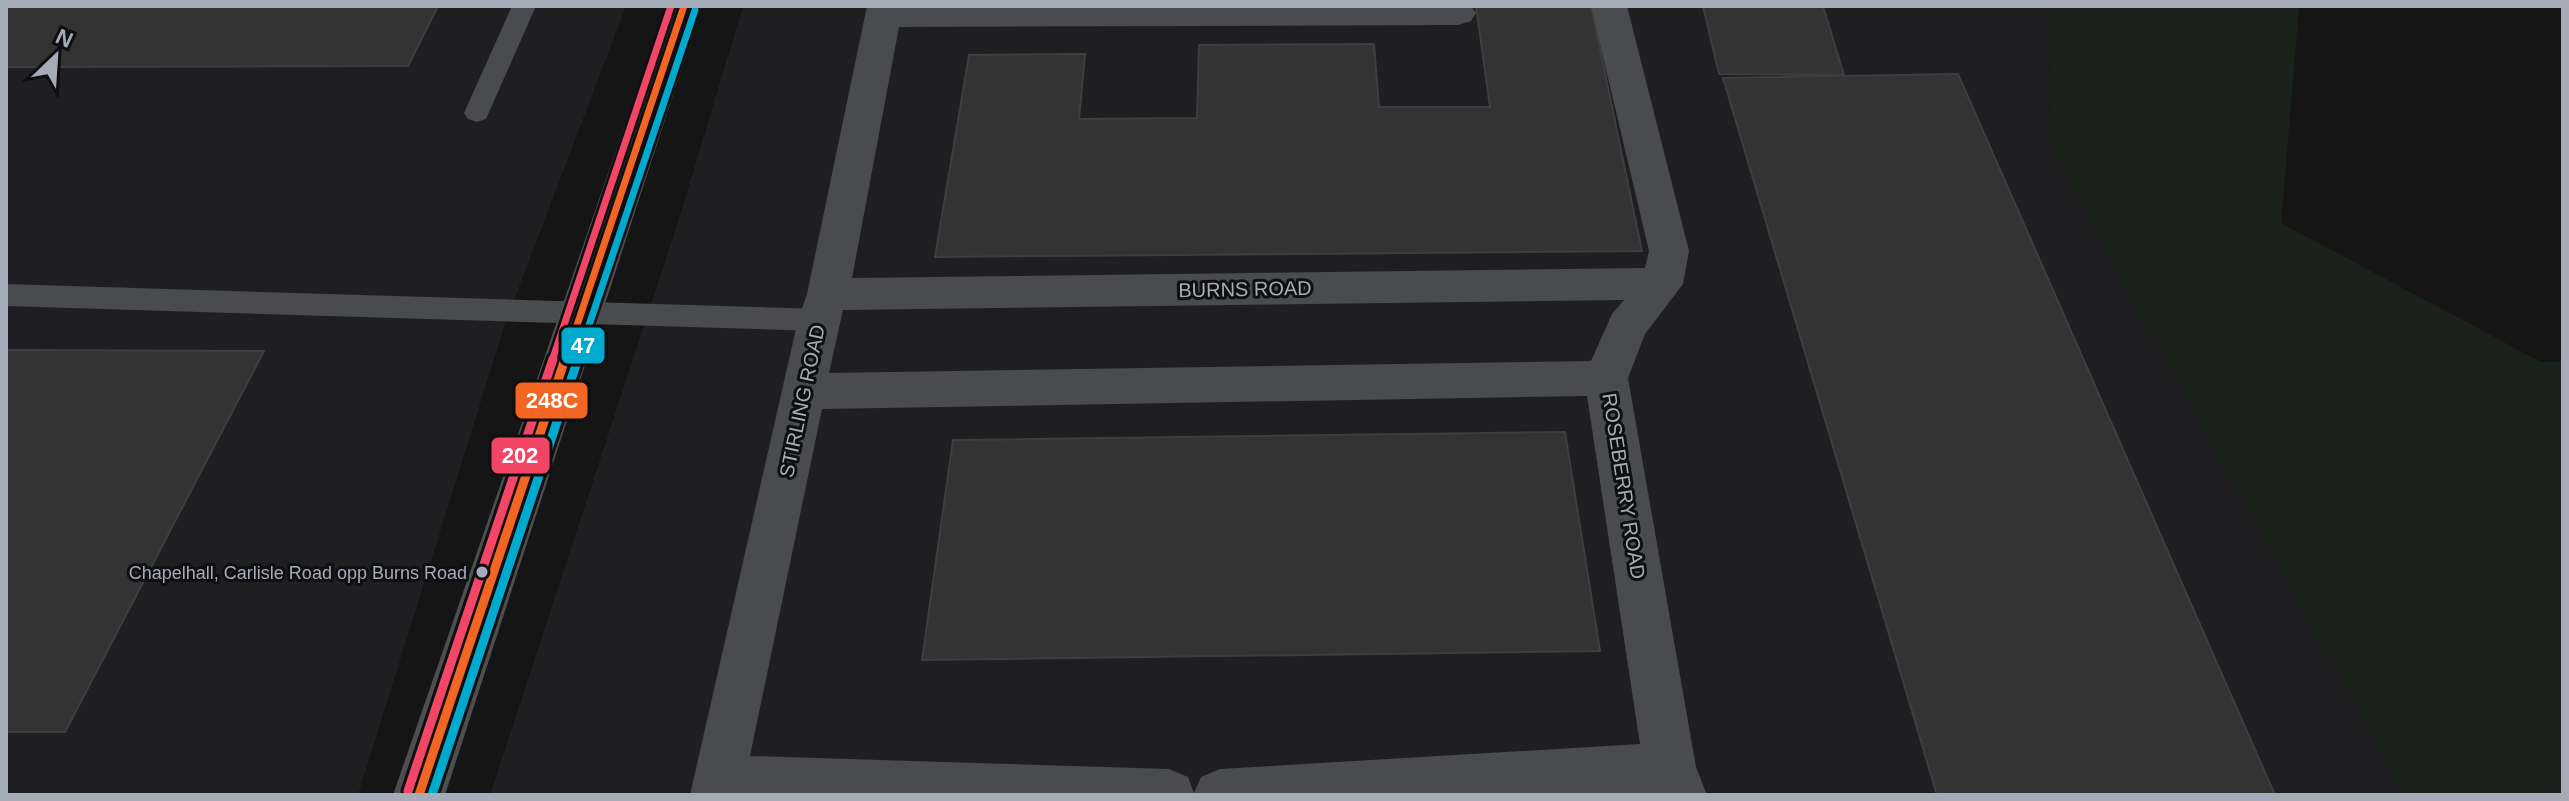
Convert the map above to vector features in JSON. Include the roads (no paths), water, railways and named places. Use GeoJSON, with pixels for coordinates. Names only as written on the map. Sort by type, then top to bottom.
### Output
{"type":"FeatureCollection","features":[{"type":"Feature","properties":{"kind":"main road"},"geometry":{"type":"LineString","coordinates":[[419,795],[684,6]]}},
{"type":"Feature","properties":{"kind":"street"},"geometry":{"type":"LineString","coordinates":[[1609,6],[1669,251],[1662,284]]}},
{"type":"Feature","properties":{"kind":"street"},"geometry":{"type":"LineString","coordinates":[[884,10],[1246,9],[1458,13]]}},
{"type":"Feature","properties":{"kind":"street","name":"STIRLING ROAD"},"geometry":{"type":"LineString","coordinates":[[718,787],[824,307],[884,10]]}},
{"type":"Feature","properties":{"kind":"street","name":"BURNS ROAD"},"geometry":{"type":"LineString","coordinates":[[824,307],[1662,284]]}},
{"type":"Feature","properties":{"kind":"street","name":"ROSEBERRY ROAD"},"geometry":{"type":"LineString","coordinates":[[1662,284],[1627,326],[1606,378],[1675,781]]}},
{"type":"Feature","properties":{"kind":"street"},"geometry":{"type":"LineString","coordinates":[[805,391],[1606,378]]}},
{"type":"Feature","properties":{"kind":"street"},"geometry":{"type":"LineString","coordinates":[[1220,795],[1675,781]]}},
{"type":"Feature","properties":{"kind":"street"},"geometry":{"type":"LineString","coordinates":[[718,787],[1169,795]]}},
{"type":"Feature","properties":{"kind":"lane"},"geometry":{"type":"LineString","coordinates":[[477,113],[524,6]]}},
{"type":"Feature","properties":{"kind":"lane"},"geometry":{"type":"LineString","coordinates":[[6,295],[582,312],[824,307]]}},
{"type":"Feature","properties":{"kind":"place","name":"Chapelhall, Carlisle Road opp Burns Road"},"geometry":{"type":"Point","coordinates":[482,572]}}]}
